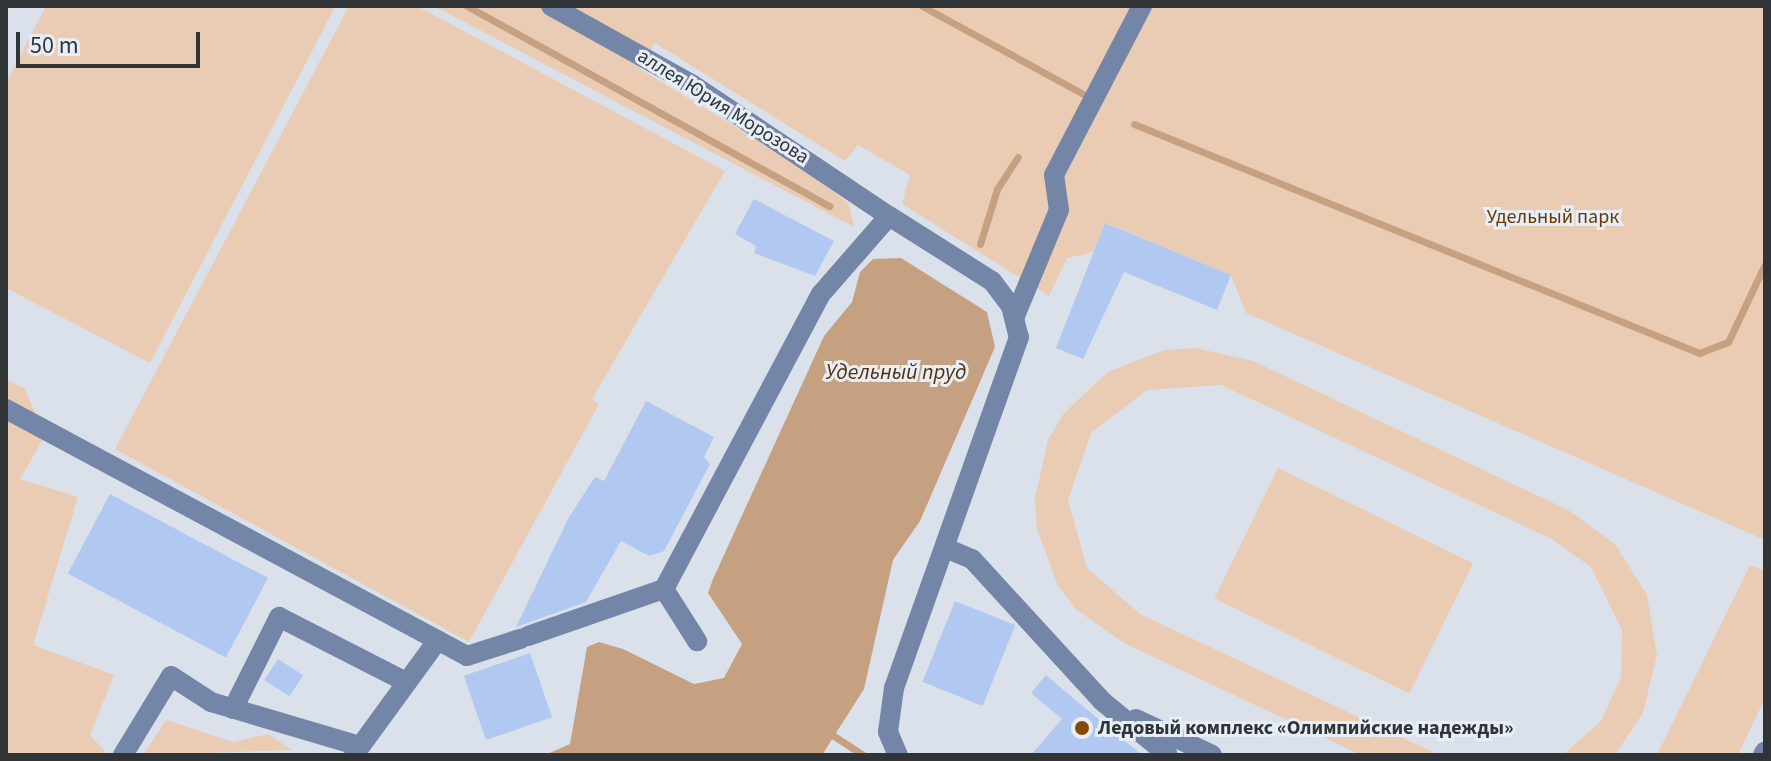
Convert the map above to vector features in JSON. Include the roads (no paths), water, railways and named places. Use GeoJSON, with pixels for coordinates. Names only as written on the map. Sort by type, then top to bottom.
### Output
{"type":"FeatureCollection","features":[{"type":"Feature","properties":{"kind":"street","name":"аллея Юрия Морозова"},"geometry":{"type":"LineString","coordinates":[[551,6],[693,85],[992,281],[1015,316]]}},
{"type":"Feature","properties":{"kind":"street"},"geometry":{"type":"LineString","coordinates":[[898,755],[889,740],[890,705],[1019,347],[1015,316],[1059,210],[1054,175],[1142,6]]}},
{"type":"Feature","properties":{"kind":"street"},"geometry":{"type":"LineString","coordinates":[[6,409],[467,656],[664,589],[821,294],[889,216]]}},
{"type":"Feature","properties":{"kind":"street"},"geometry":{"type":"LineString","coordinates":[[948,549],[972,559],[1106,704],[1168,755]]}},
{"type":"Feature","properties":{"kind":"street"},"geometry":{"type":"LineString","coordinates":[[664,589],[697,641]]}},
{"type":"Feature","properties":{"kind":"street"},"geometry":{"type":"LineString","coordinates":[[233,709],[279,617],[406,682]]}},
{"type":"Feature","properties":{"kind":"street"},"geometry":{"type":"LineString","coordinates":[[123,755],[171,676],[233,709],[355,750],[438,640]]}},
{"type":"Feature","properties":{"kind":"street"},"geometry":{"type":"LineString","coordinates":[[1106,704],[1212,755]]}},
{"type":"Feature","properties":{"kind":"water","name":"Удельный пруд"},"geometry":{"type":"Polygon","coordinates":[[[901,258],[987,312],[995,347],[920,521],[893,560],[864,689],[822,755],[545,755],[570,744],[587,647],[599,642],[623,649],[694,684],[724,678],[742,644],[708,593],[713,579],[824,336],[852,302],[860,272],[873,259],[901,258]]]}},
{"type":"Feature","properties":{"kind":"waterway"},"geometry":{"type":"LineString","coordinates":[[467,6],[830,206]]}},
{"type":"Feature","properties":{"kind":"waterway"},"geometry":{"type":"LineString","coordinates":[[922,6],[1089,97]]}},
{"type":"Feature","properties":{"kind":"waterway"},"geometry":{"type":"LineString","coordinates":[[1134,124],[1699,353],[1728,342],[1765,264]]}},
{"type":"Feature","properties":{"kind":"waterway"},"geometry":{"type":"LineString","coordinates":[[980,244],[997,189],[1018,157]]}},
{"type":"Feature","properties":{"kind":"waterway"},"geometry":{"type":"LineString","coordinates":[[834,736],[863,755]]}},
{"type":"Feature","properties":{"kind":"place","name":"Ледовый комплекс «Олимпийские надежды»"},"geometry":{"type":"Point","coordinates":[1082,728]}},
{"type":"Feature","properties":{"kind":"park label","name":"Удельный парк"},"geometry":{"type":"Point","coordinates":[1553,217]}}]}
